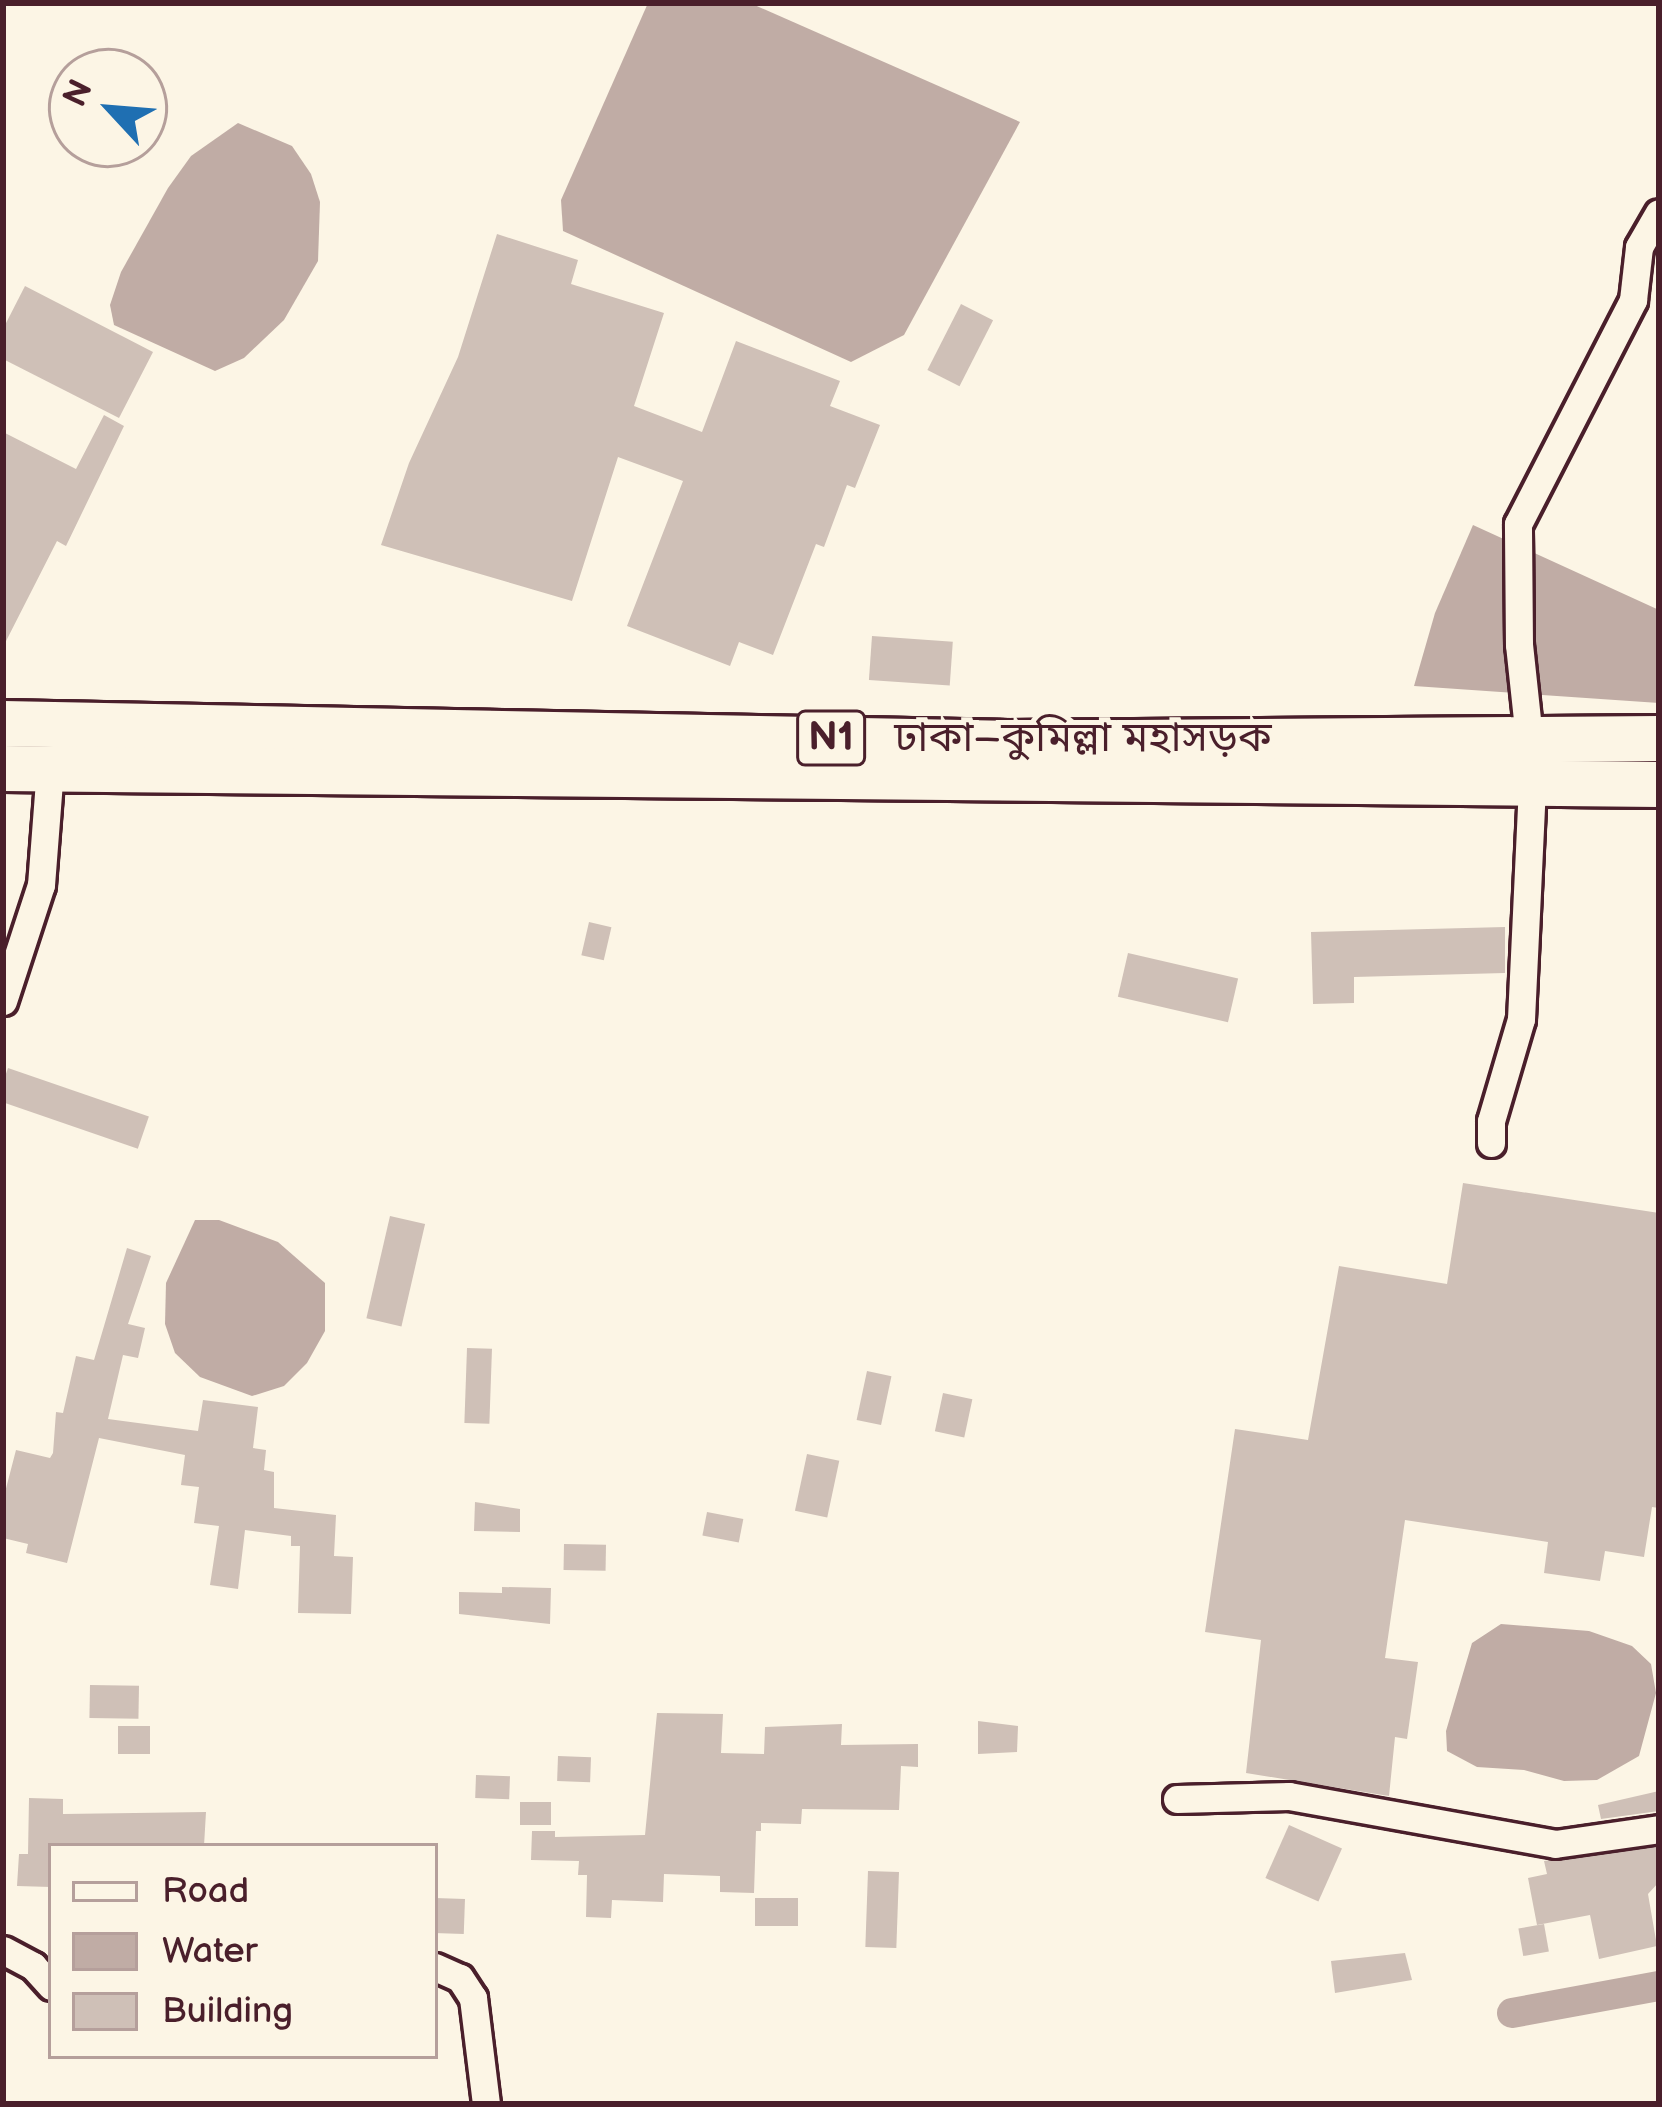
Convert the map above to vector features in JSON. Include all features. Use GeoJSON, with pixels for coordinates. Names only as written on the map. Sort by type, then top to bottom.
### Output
{"type":"FeatureCollection","features":[{"type":"Feature","properties":{"kind":"highway","name":"ঢাকা–কুমিল্লা মহাসড়ক"},"geometry":{"type":"LineString","coordinates":[[3,723],[1007,743],[1659,738]]}},
{"type":"Feature","properties":{"kind":"highway","name":"ঢাকা–কুমিল্লা মহাসড়ক"},"geometry":{"type":"LineString","coordinates":[[3,768],[1659,784]]}},
{"type":"Feature","properties":{"kind":"street"},"geometry":{"type":"LineString","coordinates":[[1529,738],[1520,645],[1518,524],[1633,299],[1639,247],[1659,213]]}},
{"type":"Feature","properties":{"kind":"street"},"geometry":{"type":"LineString","coordinates":[[3,1001],[41,884],[50,768]]}},
{"type":"Feature","properties":{"kind":"street"},"geometry":{"type":"LineString","coordinates":[[1491,1143],[1491,1121],[1521,1019],[1532,783]]}},
{"type":"Feature","properties":{"kind":"street"},"geometry":{"type":"LineString","coordinates":[[1177,1799],[1289,1796],[1556,1844],[1659,1829]]}},
{"type":"Feature","properties":{"kind":"street"},"geometry":{"type":"LineString","coordinates":[[3,1950],[33,1966],[48,1983]]}},
{"type":"Feature","properties":{"kind":"street"},"geometry":{"type":"LineString","coordinates":[[438,1968],[460,1978],[473,1998],[486,2104]]}},
{"type":"Feature","properties":{"kind":"water"},"geometry":{"type":"Polygon","coordinates":[[[648,3],[750,3],[1020,122],[904,335],[851,362],[563,231],[561,200],[648,3]]]}},
{"type":"Feature","properties":{"kind":"water"},"geometry":{"type":"Polygon","coordinates":[[[238,123],[292,146],[311,174],[320,202],[318,261],[284,320],[244,358],[215,371],[114,325],[110,305],[121,272],[168,188],[191,156],[238,123]]]}},
{"type":"Feature","properties":{"kind":"water"},"geometry":{"type":"Polygon","coordinates":[[[1473,525],[1659,610],[1659,703],[1414,686],[1435,613],[1473,525]]]}},
{"type":"Feature","properties":{"kind":"water"},"geometry":{"type":"Polygon","coordinates":[[[195,1220],[219,1220],[278,1242],[325,1283],[325,1331],[307,1363],[284,1386],[252,1396],[200,1377],[175,1353],[165,1324],[166,1283],[195,1220]]]}},
{"type":"Feature","properties":{"kind":"water"},"geometry":{"type":"Polygon","coordinates":[[[1501,1624],[1589,1631],[1632,1646],[1651,1664],[1656,1693],[1639,1756],[1597,1780],[1564,1781],[1524,1770],[1477,1767],[1447,1751],[1446,1731],[1472,1643],[1501,1624]]]}},
{"type":"Feature","properties":{"kind":"building"},"geometry":{"type":"Polygon","coordinates":[[[497,234],[578,260],[571,284],[664,313],[634,406],[702,432],[736,341],[840,381],[830,406],[880,425],[855,488],[847,485],[824,547],[816,544],[773,655],[739,642],[730,666],[627,626],[683,481],[618,457],[572,601],[381,545],[409,463],[458,357],[497,234]]]}},
{"type":"Feature","properties":{"kind":"building"},"geometry":{"type":"Polygon","coordinates":[[[25,286],[153,352],[119,418],[3,359],[3,329],[25,286]]]}},
{"type":"Feature","properties":{"kind":"building"},"geometry":{"type":"Polygon","coordinates":[[[961,304],[993,320],[959,386],[927,370],[961,304]]]}},
{"type":"Feature","properties":{"kind":"building"},"geometry":{"type":"Polygon","coordinates":[[[104,415],[124,426],[66,546],[57,541],[3,647],[3,432],[76,469],[104,415]]]}},
{"type":"Feature","properties":{"kind":"building"},"geometry":{"type":"Polygon","coordinates":[[[872,636],[953,642],[950,686],[869,680],[872,636]]]}},
{"type":"Feature","properties":{"kind":"building"},"geometry":{"type":"Polygon","coordinates":[[[589,922],[611,927],[604,960],[581,955],[589,922]]]}},
{"type":"Feature","properties":{"kind":"building"},"geometry":{"type":"Polygon","coordinates":[[[1505,927],[1505,973],[1354,977],[1354,1003],[1313,1004],[1311,932],[1505,927]]]}},
{"type":"Feature","properties":{"kind":"building"},"geometry":{"type":"Polygon","coordinates":[[[1128,953],[1238,978],[1228,1022],[1118,997],[1128,953]]]}},
{"type":"Feature","properties":{"kind":"building"},"geometry":{"type":"Polygon","coordinates":[[[8,1068],[149,1117],[138,1149],[3,1102],[8,1068]]]}},
{"type":"Feature","properties":{"kind":"building"},"geometry":{"type":"Polygon","coordinates":[[[1463,1183],[1659,1213],[1659,1508],[1652,1507],[1644,1557],[1605,1551],[1600,1581],[1544,1573],[1548,1542],[1405,1520],[1385,1658],[1418,1662],[1407,1739],[1395,1737],[1389,1796],[1246,1773],[1261,1640],[1205,1632],[1235,1429],[1308,1440],[1339,1266],[1447,1284],[1463,1183]]]}},
{"type":"Feature","properties":{"kind":"building"},"geometry":{"type":"Polygon","coordinates":[[[390,1216],[425,1224],[401,1326],[366,1318],[390,1216]]]}},
{"type":"Feature","properties":{"kind":"building"},"geometry":{"type":"Polygon","coordinates":[[[127,1248],[151,1256],[128,1324],[145,1328],[138,1358],[123,1355],[108,1419],[198,1431],[203,1400],[258,1407],[253,1448],[266,1450],[264,1470],[274,1472],[274,1508],[336,1515],[334,1556],[353,1557],[351,1614],[298,1613],[300,1546],[291,1546],[291,1536],[245,1530],[238,1589],[210,1585],[219,1526],[194,1523],[199,1487],[181,1485],[185,1455],[99,1438],[67,1563],[26,1553],[28,1544],[3,1538],[3,1500],[16,1450],[50,1458],[53,1453],[56,1412],[63,1413],[76,1356],[94,1360],[127,1248]]]}},
{"type":"Feature","properties":{"kind":"building"},"geometry":{"type":"Polygon","coordinates":[[[467,1348],[492,1349],[489,1424],[464,1423],[467,1348]]]}},
{"type":"Feature","properties":{"kind":"building"},"geometry":{"type":"Polygon","coordinates":[[[867,1371],[891,1376],[881,1425],[857,1420],[867,1371]]]}},
{"type":"Feature","properties":{"kind":"building"},"geometry":{"type":"Polygon","coordinates":[[[943,1393],[972,1399],[964,1437],[935,1431],[943,1393]]]}},
{"type":"Feature","properties":{"kind":"building"},"geometry":{"type":"Polygon","coordinates":[[[807,1454],[839,1461],[827,1518],[795,1511],[807,1454]]]}},
{"type":"Feature","properties":{"kind":"building"},"geometry":{"type":"Polygon","coordinates":[[[475,1502],[520,1509],[520,1532],[474,1531],[475,1502]]]}},
{"type":"Feature","properties":{"kind":"building"},"geometry":{"type":"Polygon","coordinates":[[[707,1512],[743,1519],[739,1543],[702,1536],[707,1512]]]}},
{"type":"Feature","properties":{"kind":"building"},"geometry":{"type":"Polygon","coordinates":[[[564,1544],[606,1545],[606,1571],[564,1570],[564,1544]]]}},
{"type":"Feature","properties":{"kind":"building"},"geometry":{"type":"Polygon","coordinates":[[[502,1587],[551,1588],[550,1624],[459,1614],[459,1592],[502,1593],[502,1587]]]}},
{"type":"Feature","properties":{"kind":"building"},"geometry":{"type":"Polygon","coordinates":[[[90,1685],[139,1686],[138,1719],[89,1718],[90,1685]]]}},
{"type":"Feature","properties":{"kind":"building"},"geometry":{"type":"Polygon","coordinates":[[[657,1713],[723,1714],[721,1753],[764,1754],[765,1727],[842,1724],[841,1745],[918,1744],[918,1767],[901,1766],[899,1810],[802,1809],[801,1824],[761,1823],[761,1831],[756,1831],[754,1893],[720,1892],[720,1876],[664,1874],[663,1902],[612,1900],[611,1918],[586,1917],[587,1875],[578,1875],[579,1861],[531,1860],[532,1831],[555,1831],[555,1837],[645,1835],[657,1713]]]}},
{"type":"Feature","properties":{"kind":"building"},"geometry":{"type":"Polygon","coordinates":[[[978,1721],[1018,1726],[1017,1752],[978,1754],[978,1721]]]}},
{"type":"Feature","properties":{"kind":"building"},"geometry":{"type":"Polygon","coordinates":[[[118,1726],[150,1726],[150,1754],[118,1754],[118,1726]]]}},
{"type":"Feature","properties":{"kind":"building"},"geometry":{"type":"Polygon","coordinates":[[[558,1756],[591,1757],[590,1782],[557,1781],[558,1756]]]}},
{"type":"Feature","properties":{"kind":"building"},"geometry":{"type":"Polygon","coordinates":[[[476,1775],[510,1776],[509,1799],[475,1798],[476,1775]]]}},
{"type":"Feature","properties":{"kind":"building"},"geometry":{"type":"Polygon","coordinates":[[[1659,1791],[1659,1811],[1601,1819],[1598,1805],[1659,1791]]]}},
{"type":"Feature","properties":{"kind":"building"},"geometry":{"type":"Polygon","coordinates":[[[29,1798],[63,1799],[63,1814],[206,1812],[204,1843],[48,1843],[48,1887],[17,1886],[19,1854],[28,1854],[29,1798]]]}},
{"type":"Feature","properties":{"kind":"building"},"geometry":{"type":"Polygon","coordinates":[[[520,1802],[551,1802],[551,1825],[520,1825],[520,1802]]]}},
{"type":"Feature","properties":{"kind":"building"},"geometry":{"type":"Polygon","coordinates":[[[1289,1825],[1342,1849],[1318,1902],[1265,1878],[1289,1825]]]}},
{"type":"Feature","properties":{"kind":"building"},"geometry":{"type":"Polygon","coordinates":[[[1659,1847],[1659,1882],[1648,1894],[1657,1946],[1599,1959],[1590,1915],[1537,1925],[1528,1878],[1547,1874],[1544,1861],[1659,1847]]]}},
{"type":"Feature","properties":{"kind":"building"},"geometry":{"type":"Polygon","coordinates":[[[868,1871],[899,1872],[896,1948],[865,1947],[868,1871]]]}},
{"type":"Feature","properties":{"kind":"building"},"geometry":{"type":"Polygon","coordinates":[[[438,1898],[465,1899],[464,1934],[438,1933],[438,1898]]]}},
{"type":"Feature","properties":{"kind":"building"},"geometry":{"type":"Polygon","coordinates":[[[755,1898],[798,1898],[798,1926],[755,1926],[755,1898]]]}},
{"type":"Feature","properties":{"kind":"building"},"geometry":{"type":"Polygon","coordinates":[[[1544,1924],[1549,1952],[1523,1956],[1518,1929],[1544,1924]]]}},
{"type":"Feature","properties":{"kind":"building"},"geometry":{"type":"Polygon","coordinates":[[[1405,1953],[1412,1980],[1335,1993],[1331,1961],[1405,1953]]]}},
{"type":"Feature","properties":{"kind":"waterway"},"geometry":{"type":"LineString","coordinates":[[1512,2013],[1659,1986]]}}]}
